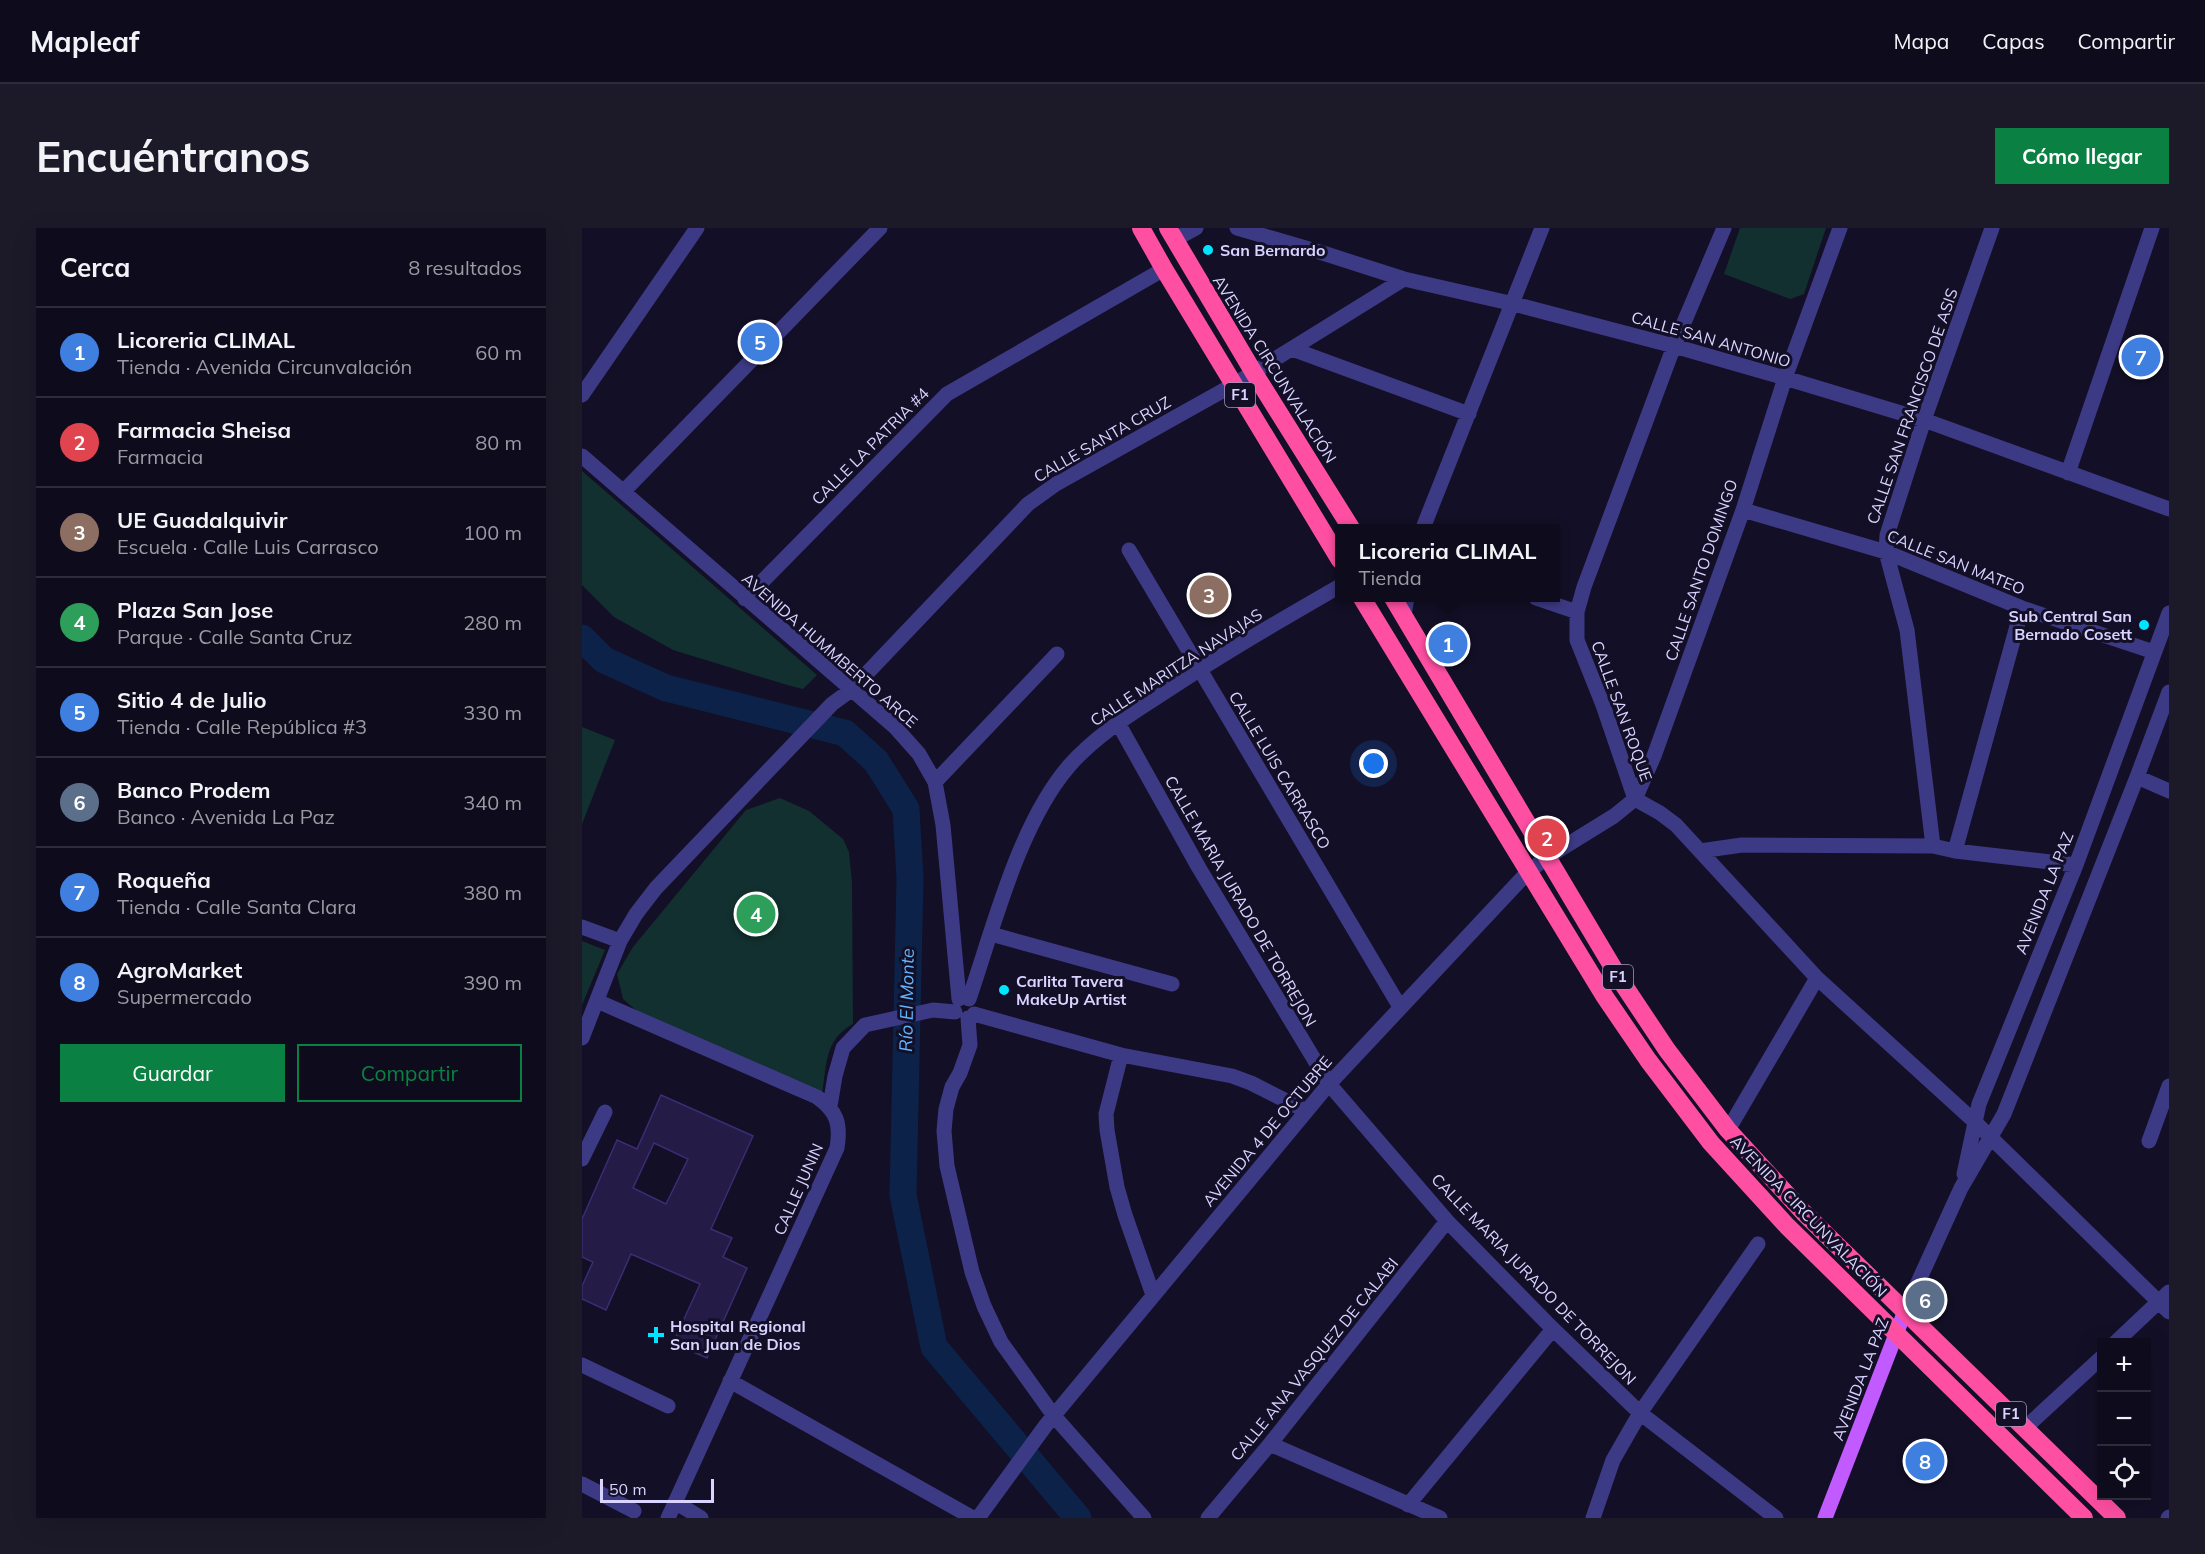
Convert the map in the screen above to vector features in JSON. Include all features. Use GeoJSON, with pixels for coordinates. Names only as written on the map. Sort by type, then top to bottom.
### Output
{"type":"FeatureCollection","features":[{"type":"Feature","properties":{"kind":"highway","name":"F1"},"geometry":{"type":"LineString","coordinates":[[1141,228],[1335,552]]}},
{"type":"Feature","properties":{"kind":"highway","name":"AVENIDA CIRCUNVALACIÓN"},"geometry":{"type":"LineString","coordinates":[[1171,234],[1348,524]]}},
{"type":"Feature","properties":{"kind":"highway","name":"AVENIDA CIRCUNVALACIÓN"},"geometry":{"type":"LineString","coordinates":[[1365,602],[1528,872],[1636,1042],[1712,1143],[1787,1226],[2084,1518]]}},
{"type":"Feature","properties":{"kind":"highway","name":"AVENIDA CIRCUNVALACIÓN"},"geometry":{"type":"LineString","coordinates":[[1405,606],[1546,858],[1621,981],[1667,1050],[1728,1130],[1804,1213],[2117,1518]]}},
{"type":"Feature","properties":{"kind":"main road","name":"AVENIDA LA PAZ"},"geometry":{"type":"LineString","coordinates":[[1826,1518],[1905,1311]]}},
{"type":"Feature","properties":{"kind":"street"},"geometry":{"type":"LineString","coordinates":[[582,394],[697,228]]}},
{"type":"Feature","properties":{"kind":"street"},"geometry":{"type":"LineString","coordinates":[[623,492],[880,228]]}},
{"type":"Feature","properties":{"kind":"street"},"geometry":{"type":"LineString","coordinates":[[1171,234],[1196,228]]}},
{"type":"Feature","properties":{"kind":"street","name":"CALLE SAN ANTONIO"},"geometry":{"type":"LineString","coordinates":[[1237,228],[1404,279],[1514,303],[1785,378],[1924,420],[2169,509]]}},
{"type":"Feature","properties":{"kind":"street"},"geometry":{"type":"LineString","coordinates":[[1425,524],[1542,228]]}},
{"type":"Feature","properties":{"kind":"street","name":"CALLE SAN ROQUE"},"geometry":{"type":"LineString","coordinates":[[1724,228],[1674,346],[1584,587],[1577,612],[1577,640],[1603,705],[1635,800],[1660,813],[1676,825],[1817,978],[1975,1122],[2166,1302]]}},
{"type":"Feature","properties":{"kind":"street","name":"CALLE SANTO DOMINGO"},"geometry":{"type":"LineString","coordinates":[[1635,800],[1654,756],[1743,510],[1785,378],[1840,228]]}},
{"type":"Feature","properties":{"kind":"street","name":"CALLE SAN FRANCISCO DE ASIS"},"geometry":{"type":"LineString","coordinates":[[1933,846],[1907,630],[1886,552],[1887,535],[1924,420],[1992,228]]}},
{"type":"Feature","properties":{"kind":"street"},"geometry":{"type":"LineString","coordinates":[[2068,473],[2152,228]]}},
{"type":"Feature","properties":{"kind":"street","name":"CALLE LA PATRIA #4"},"geometry":{"type":"LineString","coordinates":[[745,598],[947,394],[1164,269]]}},
{"type":"Feature","properties":{"kind":"street","name":"CALLE SANTA CRUZ"},"geometry":{"type":"LineString","coordinates":[[620,941],[636,914],[656,888],[832,704],[851,690],[1028,504],[1056,484],[1254,373],[1404,279]]}},
{"type":"Feature","properties":{"kind":"street"},"geometry":{"type":"LineString","coordinates":[[1292,349],[1469,414]]}},
{"type":"Feature","properties":{"kind":"street","name":"AVENIDA HUMMBERTO ARCE"},"geometry":{"type":"LineString","coordinates":[[582,456],[895,727],[918,754],[935,782],[943,825],[970,1045],[952,1088],[946,1109],[944,1131],[952,1193],[972,1272],[984,1306],[1001,1342],[1050,1420],[1144,1518]]}},
{"type":"Feature","properties":{"kind":"street","name":"CALLE SAN MATEO"},"geometry":{"type":"LineString","coordinates":[[1743,510],[1886,552],[2022,608],[2154,652]]}},
{"type":"Feature","properties":{"kind":"street","name":"CALLE LUIS CARRASCO"},"geometry":{"type":"LineString","coordinates":[[1130,550],[1400,1007]]}},
{"type":"Feature","properties":{"kind":"street","name":"CALLE MARITZA NAVAJAS"},"geometry":{"type":"LineString","coordinates":[[965,1008],[1023,841],[1048,796],[1068,767],[1090,745],[1118,723],[1200,669],[1335,589]]}},
{"type":"Feature","properties":{"kind":"street"},"geometry":{"type":"LineString","coordinates":[[1550,602],[1577,612]]}},
{"type":"Feature","properties":{"kind":"street"},"geometry":{"type":"LineString","coordinates":[[1955,851],[2022,608]]}},
{"type":"Feature","properties":{"kind":"street","name":"AVENIDA LA PAZ"},"geometry":{"type":"LineString","coordinates":[[1960,1188],[1979,1104],[2076,864],[2169,613]]}},
{"type":"Feature","properties":{"kind":"street"},"geometry":{"type":"LineString","coordinates":[[935,782],[1057,654]]}},
{"type":"Feature","properties":{"kind":"street","name":"AVENIDA LA PAZ"},"geometry":{"type":"LineString","coordinates":[[1905,1311],[1960,1188],[2004,1114],[2169,692]]}},
{"type":"Feature","properties":{"kind":"street","name":"CALLE MARIA JURADO DE TORREJON"},"geometry":{"type":"LineString","coordinates":[[1118,723],[1199,868],[1329,1084],[1446,1221],[1553,1329],[1640,1413],[1776,1518]]}},
{"type":"Feature","properties":{"kind":"street"},"geometry":{"type":"LineString","coordinates":[[2137,777],[2169,791]]}},
{"type":"Feature","properties":{"kind":"street"},"geometry":{"type":"LineString","coordinates":[[1528,872],[1635,800]]}},
{"type":"Feature","properties":{"kind":"street"},"geometry":{"type":"LineString","coordinates":[[1700,851],[1742,844],[1933,846],[1955,851],[2076,864]]}},
{"type":"Feature","properties":{"kind":"street","name":"AVENIDA 4 DE OCTUBRE"},"geometry":{"type":"LineString","coordinates":[[978,1518],[1050,1420],[1329,1084],[1528,872]]}},
{"type":"Feature","properties":{"kind":"street"},"geometry":{"type":"LineString","coordinates":[[582,927],[620,941],[582,1038]]}},
{"type":"Feature","properties":{"kind":"street"},"geometry":{"type":"LineString","coordinates":[[991,934],[1172,984]]}},
{"type":"Feature","properties":{"kind":"street"},"geometry":{"type":"LineString","coordinates":[[1728,1130],[1817,978]]}},
{"type":"Feature","properties":{"kind":"street"},"geometry":{"type":"LineString","coordinates":[[597,1001],[817,1097],[830,1106],[843,1048],[865,1025],[933,1010],[965,1008],[1121,1055],[1232,1076],[1251,1083],[1306,1112]]}},
{"type":"Feature","properties":{"kind":"street"},"geometry":{"type":"LineString","coordinates":[[1121,1055],[1106,1113],[1107,1130],[1122,1206],[1153,1295]]}},
{"type":"Feature","properties":{"kind":"street"},"geometry":{"type":"LineString","coordinates":[[2149,1141],[2169,1086]]}},
{"type":"Feature","properties":{"kind":"street","name":"CALLE JUNIN"},"geometry":{"type":"LineString","coordinates":[[668,1518],[837,1148],[838,1122],[830,1106]]}},
{"type":"Feature","properties":{"kind":"street"},"geometry":{"type":"LineString","coordinates":[[582,1159],[604,1112]]}},
{"type":"Feature","properties":{"kind":"street","name":"CALLE ANA VASQUEZ DE CALABI"},"geometry":{"type":"LineString","coordinates":[[1208,1518],[1270,1444],[1446,1221]]}},
{"type":"Feature","properties":{"kind":"street"},"geometry":{"type":"LineString","coordinates":[[1593,1518],[1613,1460],[1640,1413],[1758,1244]]}},
{"type":"Feature","properties":{"kind":"street"},"geometry":{"type":"LineString","coordinates":[[2121,1338],[2166,1302]]}},
{"type":"Feature","properties":{"kind":"street"},"geometry":{"type":"LineString","coordinates":[[1408,1505],[1553,1329]]}},
{"type":"Feature","properties":{"kind":"street"},"geometry":{"type":"LineString","coordinates":[[2025,1428],[2097,1361]]}},
{"type":"Feature","properties":{"kind":"street"},"geometry":{"type":"LineString","coordinates":[[582,1367],[668,1406]]}},
{"type":"Feature","properties":{"kind":"street"},"geometry":{"type":"LineString","coordinates":[[730,1381],[973,1518]]}},
{"type":"Feature","properties":{"kind":"street"},"geometry":{"type":"LineString","coordinates":[[1270,1444],[1440,1518]]}},
{"type":"Feature","properties":{"kind":"street"},"geometry":{"type":"LineString","coordinates":[[582,1484],[634,1511]]}},
{"type":"Feature","properties":{"kind":"street"},"geometry":{"type":"LineString","coordinates":[[675,1502],[701,1518]]}},
{"type":"Feature","properties":{"kind":"green space"},"geometry":{"type":"Polygon","coordinates":[[[1740,228],[1826,228],[1804,294],[1790,299],[1724,274],[1740,228]]]}},
{"type":"Feature","properties":{"kind":"green space"},"geometry":{"type":"Polygon","coordinates":[[[582,471],[817,675],[803,689],[787,685],[673,650],[614,617],[582,585],[582,471]]]}},
{"type":"Feature","properties":{"kind":"green space"},"geometry":{"type":"Polygon","coordinates":[[[582,727],[615,740],[582,824],[582,727]]]}},
{"type":"Feature","properties":{"kind":"green space"},"geometry":{"type":"Polygon","coordinates":[[[780,798],[809,811],[843,839],[849,852],[852,882],[853,1024],[837,1038],[828,1054],[822,1094],[637,1011],[623,999],[617,974],[633,947],[746,810],[780,798]]]}},
{"type":"Feature","properties":{"kind":"green space"},"geometry":{"type":"Polygon","coordinates":[[[582,941],[605,950],[582,1005],[582,941]]]}},
{"type":"Feature","properties":{"kind":"building"},"geometry":{"type":"Polygon","coordinates":[[[661,1095],[753,1136],[711,1229],[732,1238],[723,1257],[747,1268],[707,1358],[673,1343],[700,1284],[631,1254],[606,1310],[582,1299],[582,1286],[593,1262],[582,1257],[582,1219],[617,1140],[637,1149],[661,1095]],[[654,1143],[633,1188],[666,1204],[688,1159],[654,1143]]]}},
{"type":"Feature","properties":{"kind":"waterway","name":"Río El Monte"},"geometry":{"type":"LineString","coordinates":[[582,638],[604,660],[666,688],[845,733],[876,761],[906,809],[910,879],[903,1195],[934,1347],[1078,1518]]}},
{"type":"Feature","properties":{"kind":"place","name":"San Bernardo"},"geometry":{"type":"Point","coordinates":[1208,250]}},
{"type":"Feature","properties":{"kind":"place","name":"Sitio 4 de Julio"},"geometry":{"type":"Point","coordinates":[760,342]}},
{"type":"Feature","properties":{"kind":"place","name":"Roqueña"},"geometry":{"type":"Point","coordinates":[2141,357]}},
{"type":"Feature","properties":{"kind":"place","name":"UE Guadalquivir"},"geometry":{"type":"Point","coordinates":[1209,595]}},
{"type":"Feature","properties":{"kind":"place","name":"Sub Central San Bernado Cosett"},"geometry":{"type":"Point","coordinates":[2144,625]}},
{"type":"Feature","properties":{"kind":"place","name":"Licoreria CLIMAL"},"geometry":{"type":"Point","coordinates":[1448,644]}},
{"type":"Feature","properties":{"kind":"place","name":"Farmacia Sheisa"},"geometry":{"type":"Point","coordinates":[1547,838]}},
{"type":"Feature","properties":{"kind":"place","name":"Plaza San Jose"},"geometry":{"type":"Point","coordinates":[756,914]}},
{"type":"Feature","properties":{"kind":"place","name":"Carlita Tavera MakeUp Artist"},"geometry":{"type":"Point","coordinates":[1004,990]}},
{"type":"Feature","properties":{"kind":"place","name":"Banco Prodem"},"geometry":{"type":"Point","coordinates":[1925,1300]}},
{"type":"Feature","properties":{"kind":"place","name":"Hospital Regional San Juan de Dios"},"geometry":{"type":"Point","coordinates":[656,1335]}},
{"type":"Feature","properties":{"kind":"place","name":"AgroMarket"},"geometry":{"type":"Point","coordinates":[1925,1461]}}]}
